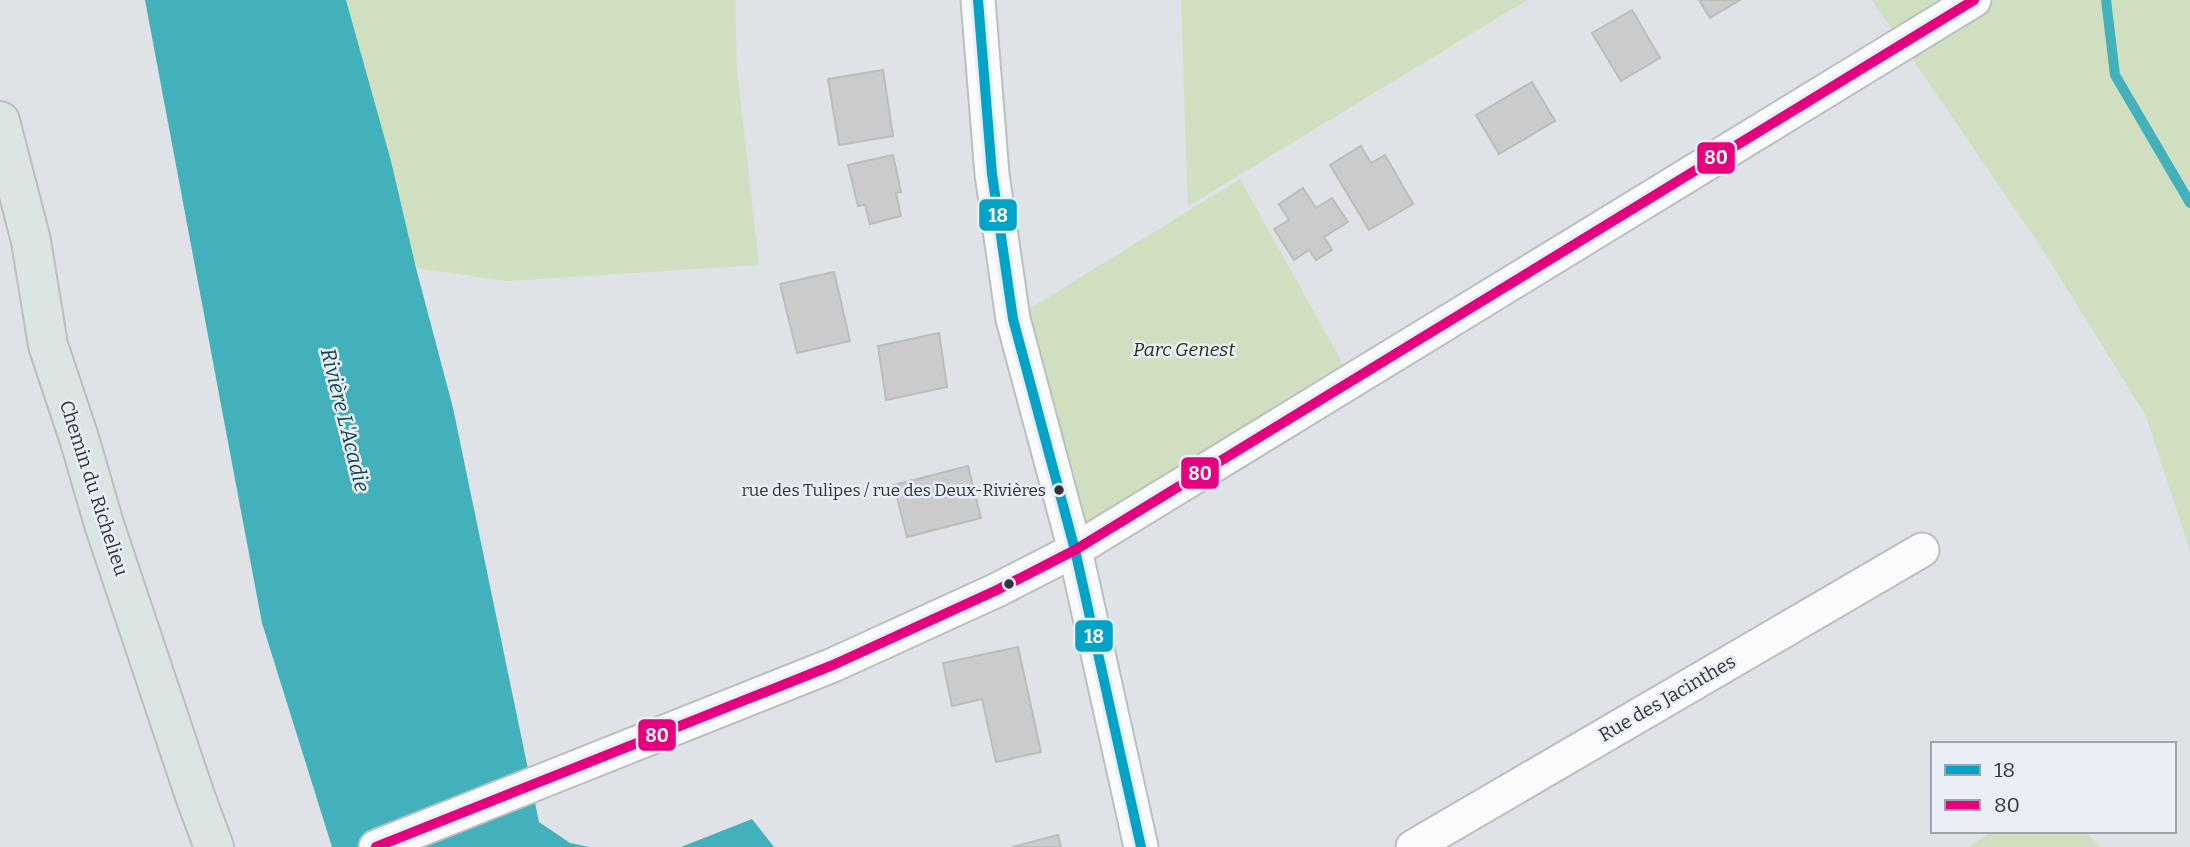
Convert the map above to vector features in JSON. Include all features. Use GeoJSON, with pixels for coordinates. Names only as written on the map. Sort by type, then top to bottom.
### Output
{"type":"FeatureCollection","features":[{"type":"Feature","properties":{"kind":"main road","name":"Chemin du Richelieu"},"geometry":{"type":"LineString","coordinates":[[0,121],[31,242],[48,345],[104,524],[214,847]]}},
{"type":"Feature","properties":{"kind":"street"},"geometry":{"type":"LineString","coordinates":[[978,0],[992,174],[1013,319],[1075,550],[1141,847]]}},
{"type":"Feature","properties":{"kind":"street"},"geometry":{"type":"LineString","coordinates":[[376,847],[833,665],[997,590],[1075,550],[1974,0]]}},
{"type":"Feature","properties":{"kind":"street","name":"Rue des Jacinthes"},"geometry":{"type":"LineString","coordinates":[[1413,847],[1922,550]]}},
{"type":"Feature","properties":{"kind":"green space"},"geometry":{"type":"Polygon","coordinates":[[[346,0],[735,0],[737,69],[759,265],[507,281],[416,268],[391,161],[346,0]]]}},
{"type":"Feature","properties":{"kind":"green space"},"geometry":{"type":"Polygon","coordinates":[[[1181,0],[1527,0],[1188,206],[1181,0]]]}},
{"type":"Feature","properties":{"kind":"green space"},"geometry":{"type":"Polygon","coordinates":[[[1872,0],[2190,0],[2190,551],[2146,416],[2039,244],[1872,0]]]}},
{"type":"Feature","properties":{"kind":"green space","name":"Parc Genest"},"geometry":{"type":"Polygon","coordinates":[[[1240,179],[1352,380],[1075,550],[1013,319],[1240,179]]]}},
{"type":"Feature","properties":{"kind":"green space"},"geometry":{"type":"Polygon","coordinates":[[[1989,833],[2086,833],[2100,847],[1968,847],[1989,833]]]}},
{"type":"Feature","properties":{"kind":"water","name":"Rivière L'Acadie"},"geometry":{"type":"Polygon","coordinates":[[[145,0],[346,0],[391,161],[453,408],[539,822],[570,843],[589,847],[332,847],[262,623],[145,0]]]}},
{"type":"Feature","properties":{"kind":"water"},"geometry":{"type":"Polygon","coordinates":[[[752,819],[774,847],[681,847],[752,819]]]}},
{"type":"Feature","properties":{"kind":"building"},"geometry":{"type":"Polygon","coordinates":[[[1699,0],[1740,0],[1710,18],[1699,0]]]}},
{"type":"Feature","properties":{"kind":"building"},"geometry":{"type":"Polygon","coordinates":[[[1632,10],[1660,58],[1621,81],[1592,33],[1632,10]]]}},
{"type":"Feature","properties":{"kind":"building"},"geometry":{"type":"Polygon","coordinates":[[[883,70],[893,136],[839,145],[828,79],[883,70]]]}},
{"type":"Feature","properties":{"kind":"building"},"geometry":{"type":"Polygon","coordinates":[[[1532,82],[1555,121],[1499,154],[1476,115],[1532,82]]]}},
{"type":"Feature","properties":{"kind":"building"},"geometry":{"type":"Polygon","coordinates":[[[1361,146],[1371,163],[1385,155],[1413,204],[1369,230],[1330,165],[1361,146]]]}},
{"type":"Feature","properties":{"kind":"building"},"geometry":{"type":"Polygon","coordinates":[[[893,155],[901,192],[896,193],[901,216],[870,224],[865,205],[858,206],[848,165],[893,155]]]}},
{"type":"Feature","properties":{"kind":"building"},"geometry":{"type":"Polygon","coordinates":[[[1303,188],[1316,208],[1332,198],[1348,222],[1324,237],[1332,250],[1316,260],[1309,250],[1294,260],[1274,229],[1289,220],[1279,204],[1303,188]]]}},
{"type":"Feature","properties":{"kind":"building"},"geometry":{"type":"Polygon","coordinates":[[[834,272],[850,341],[797,353],[780,284],[834,272]]]}},
{"type":"Feature","properties":{"kind":"building"},"geometry":{"type":"Polygon","coordinates":[[[939,333],[947,387],[886,400],[878,346],[939,333]]]}},
{"type":"Feature","properties":{"kind":"building"},"geometry":{"type":"Polygon","coordinates":[[[968,466],[981,518],[907,537],[894,485],[968,466]]]}},
{"type":"Feature","properties":{"kind":"building"},"geometry":{"type":"Polygon","coordinates":[[[1018,647],[1041,752],[996,762],[982,699],[952,706],[943,663],[1018,647]]]}},
{"type":"Feature","properties":{"kind":"building"},"geometry":{"type":"Polygon","coordinates":[[[1058,835],[1061,847],[1012,847],[1058,835]]]}},
{"type":"Feature","properties":{"kind":"waterway"},"geometry":{"type":"LineString","coordinates":[[2106,0],[2115,75],[2190,203]]}},
{"type":"Feature","properties":{"kind":"transit line","name":"18"},"geometry":{"type":"LineString","coordinates":[[978,0],[992,174],[1013,319],[1075,550],[1141,847]]}},
{"type":"Feature","properties":{"kind":"transit line","name":"80"},"geometry":{"type":"LineString","coordinates":[[376,847],[833,665],[997,590],[1075,550],[1974,0]]}},
{"type":"Feature","properties":{"kind":"place","name":"rue des Tulipes / rue des Deux-Rivières"},"geometry":{"type":"Point","coordinates":[1059,490]}}]}
